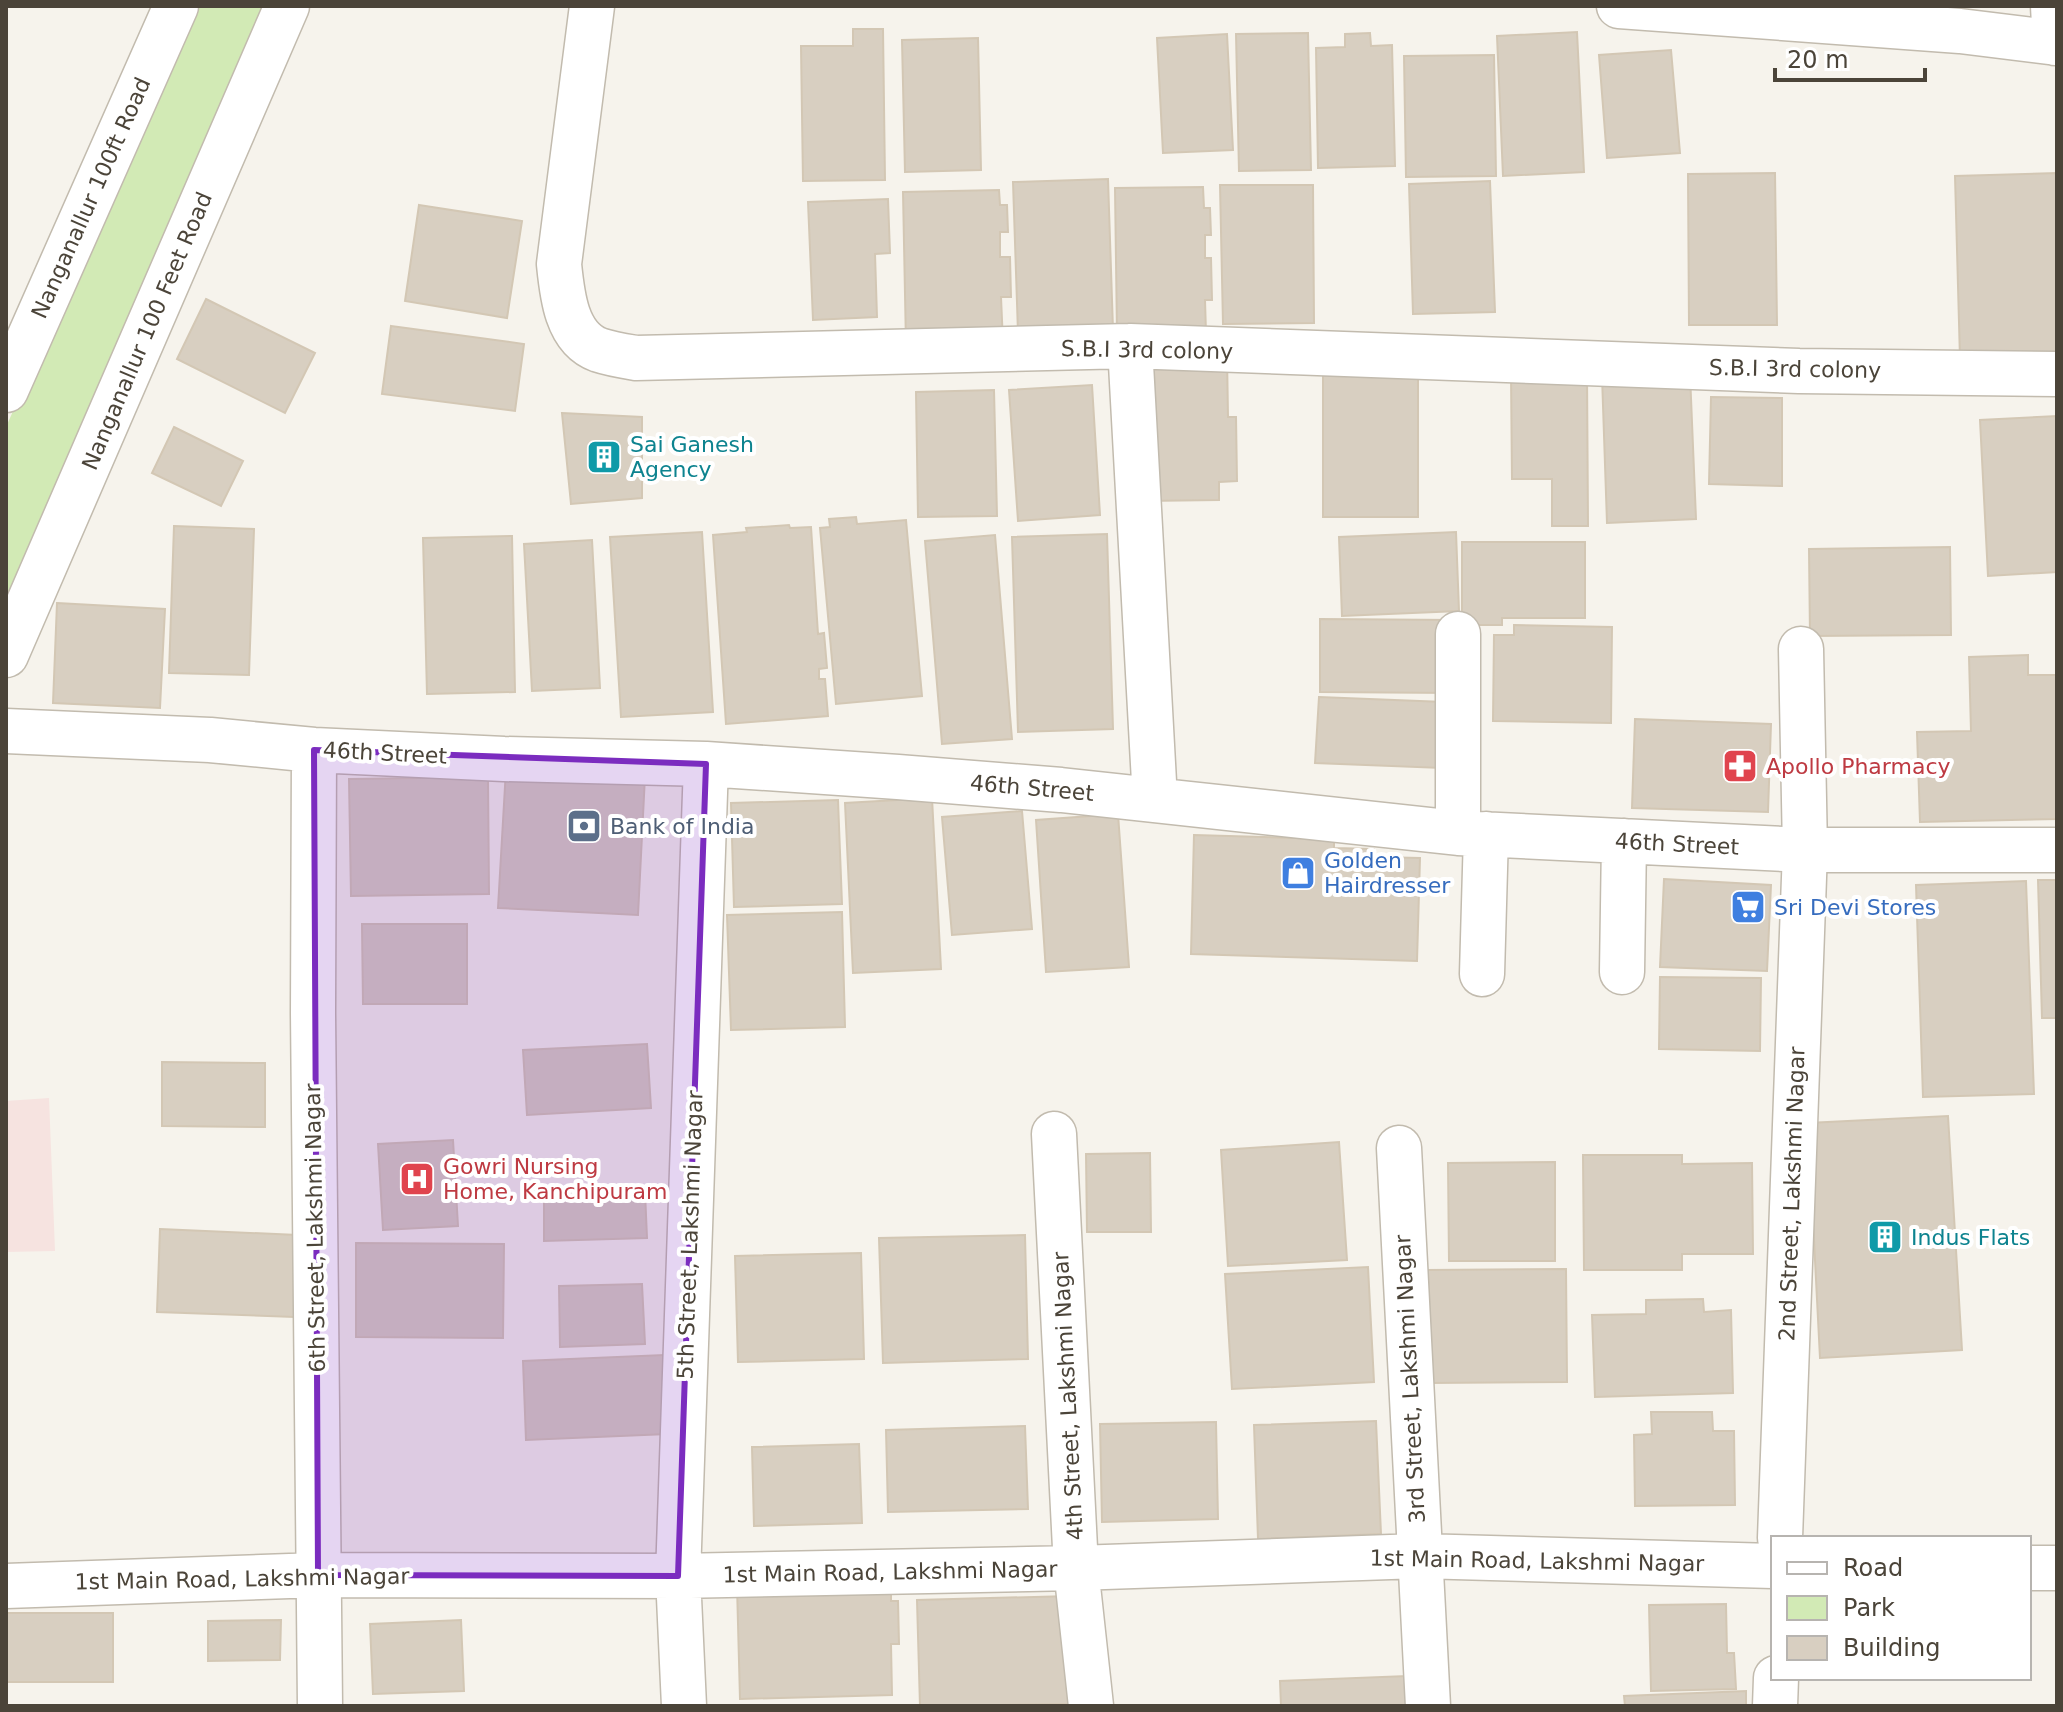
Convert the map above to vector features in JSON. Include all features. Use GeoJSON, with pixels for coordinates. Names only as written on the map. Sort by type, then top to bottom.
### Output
{"type":"FeatureCollection","features":[{"type":"Feature","properties":{"kind":"street","name":"Nanganallur 100ft Road"},"geometry":{"type":"LineString","coordinates":[[6,390],[21,322],[176,6]]}},
{"type":"Feature","properties":{"kind":"street","name":"Nanganallur 100 Feet Road"},"geometry":{"type":"LineString","coordinates":[[6,655],[287,6]]}},
{"type":"Feature","properties":{"kind":"street","name":"S.B.I 3rd colony"},"geometry":{"type":"LineString","coordinates":[[592,6],[559,264],[562,300],[574,329],[596,349],[636,358],[1130,346],[1799,371],[2057,374]]}},
{"type":"Feature","properties":{"kind":"street"},"geometry":{"type":"LineString","coordinates":[[1619,6],[1960,31],[2055,31]]}},
{"type":"Feature","properties":{"kind":"street"},"geometry":{"type":"LineString","coordinates":[[1130,346],[1155,800]]}},
{"type":"Feature","properties":{"kind":"street"},"geometry":{"type":"LineString","coordinates":[[1458,634],[1482,974]]}},
{"type":"Feature","properties":{"kind":"street","name":"2nd Street, Lakshmi Nagar"},"geometry":{"type":"LineString","coordinates":[[1780,1536],[1805,850],[1801,649]]}},
{"type":"Feature","properties":{"kind":"street","name":"46th Street"},"geometry":{"type":"LineString","coordinates":[[6,731],[210,740],[314,750],[706,764],[898,777],[1155,800],[1472,834],[1805,850],[2057,850]]}},
{"type":"Feature","properties":{"kind":"street","name":"6th Street, Lakshmi Nagar"},"geometry":{"type":"LineString","coordinates":[[314,750],[313,1029],[320,1706]]}},
{"type":"Feature","properties":{"kind":"street","name":"5th Street, Lakshmi Nagar"},"geometry":{"type":"LineString","coordinates":[[684,1706],[678,1576],[706,764]]}},
{"type":"Feature","properties":{"kind":"street"},"geometry":{"type":"LineString","coordinates":[[1622,972],[1624,841]]}},
{"type":"Feature","properties":{"kind":"street","name":"4th Street, Lakshmi Nagar"},"geometry":{"type":"LineString","coordinates":[[1054,1134],[1076,1568],[1091,1706]]}},
{"type":"Feature","properties":{"kind":"street","name":"3rd Street, Lakshmi Nagar"},"geometry":{"type":"LineString","coordinates":[[1399,1148],[1428,1706]]}},
{"type":"Feature","properties":{"kind":"street","name":"1st Main Road, Lakshmi Nagar"},"geometry":{"type":"LineString","coordinates":[[6,1586],[318,1575],[678,1576],[1076,1568],[1419,1556],[1771,1566]]}},
{"type":"Feature","properties":{"kind":"street"},"geometry":{"type":"LineString","coordinates":[[2031,1568],[2057,1568]]}},
{"type":"Feature","properties":{"kind":"street"},"geometry":{"type":"LineString","coordinates":[[1775,1706],[1776,1680]]}},
{"type":"Feature","properties":{"kind":"highlighted area"},"geometry":{"type":"Polygon","coordinates":[[[314,750],[706,764],[678,1576],[318,1575],[314,750]]]}},
{"type":"Feature","properties":{"kind":"shaded area"},"geometry":{"type":"Polygon","coordinates":[[[49,1098],[55,1251],[6,1252],[6,1101],[49,1098]]]}},
{"type":"Feature","properties":{"kind":"green space"},"geometry":{"type":"Polygon","coordinates":[[[192,6],[272,6],[6,615],[6,427],[192,6]]]}},
{"type":"Feature","properties":{"kind":"building"},"geometry":{"type":"Polygon","coordinates":[[[853,29],[883,29],[885,180],[803,181],[801,46],[853,46],[853,29]]]}},
{"type":"Feature","properties":{"kind":"building"},"geometry":{"type":"Polygon","coordinates":[[[1577,32],[1584,172],[1503,176],[1497,36],[1577,32]]]}},
{"type":"Feature","properties":{"kind":"building"},"geometry":{"type":"Polygon","coordinates":[[[1308,33],[1311,170],[1239,171],[1236,34],[1308,33]]]}},
{"type":"Feature","properties":{"kind":"building"},"geometry":{"type":"Polygon","coordinates":[[[1370,33],[1371,46],[1392,45],[1395,166],[1318,168],[1316,48],[1345,47],[1345,34],[1370,33]]]}},
{"type":"Feature","properties":{"kind":"building"},"geometry":{"type":"Polygon","coordinates":[[[1227,34],[1233,150],[1163,153],[1157,38],[1227,34]]]}},
{"type":"Feature","properties":{"kind":"building"},"geometry":{"type":"Polygon","coordinates":[[[978,38],[981,170],[905,172],[902,40],[978,38]]]}},
{"type":"Feature","properties":{"kind":"building"},"geometry":{"type":"Polygon","coordinates":[[[1671,50],[1680,153],[1607,158],[1599,55],[1671,50]]]}},
{"type":"Feature","properties":{"kind":"building"},"geometry":{"type":"Polygon","coordinates":[[[1494,55],[1496,176],[1406,177],[1404,56],[1494,55]]]}},
{"type":"Feature","properties":{"kind":"building"},"geometry":{"type":"Polygon","coordinates":[[[1775,173],[1777,325],[1689,325],[1688,174],[1775,173]]]}},
{"type":"Feature","properties":{"kind":"building"},"geometry":{"type":"Polygon","coordinates":[[[2057,173],[2057,357],[1960,359],[1955,176],[2057,173]]]}},
{"type":"Feature","properties":{"kind":"building"},"geometry":{"type":"Polygon","coordinates":[[[1108,179],[1113,330],[1018,333],[1013,182],[1108,179]]]}},
{"type":"Feature","properties":{"kind":"building"},"geometry":{"type":"Polygon","coordinates":[[[1490,181],[1495,312],[1413,314],[1409,184],[1490,181]]]}},
{"type":"Feature","properties":{"kind":"building"},"geometry":{"type":"Polygon","coordinates":[[[1220,185],[1313,185],[1314,323],[1223,324],[1220,185]]]}},
{"type":"Feature","properties":{"kind":"building"},"geometry":{"type":"Polygon","coordinates":[[[1203,187],[1204,208],[1210,208],[1211,235],[1205,235],[1205,258],[1211,258],[1212,300],[1205,300],[1206,333],[1117,334],[1115,188],[1203,187]]]}},
{"type":"Feature","properties":{"kind":"building"},"geometry":{"type":"Polygon","coordinates":[[[999,190],[1000,205],[1007,205],[1008,232],[1000,232],[1000,257],[1010,257],[1011,297],[1001,297],[1003,343],[906,345],[903,192],[999,190]]]}},
{"type":"Feature","properties":{"kind":"building"},"geometry":{"type":"Polygon","coordinates":[[[888,199],[890,253],[875,254],[877,317],[813,320],[808,202],[888,199]]]}},
{"type":"Feature","properties":{"kind":"building"},"geometry":{"type":"Polygon","coordinates":[[[419,205],[522,221],[507,318],[405,301],[419,205]]]}},
{"type":"Feature","properties":{"kind":"building"},"geometry":{"type":"Polygon","coordinates":[[[206,299],[315,353],[285,413],[177,359],[206,299]]]}},
{"type":"Feature","properties":{"kind":"building"},"geometry":{"type":"Polygon","coordinates":[[[391,326],[524,344],[515,411],[382,394],[391,326]]]}},
{"type":"Feature","properties":{"kind":"building"},"geometry":{"type":"Polygon","coordinates":[[[1227,355],[1228,417],[1236,417],[1237,481],[1219,482],[1219,500],[1144,501],[1143,356],[1227,355]]]}},
{"type":"Feature","properties":{"kind":"building"},"geometry":{"type":"Polygon","coordinates":[[[1418,370],[1418,517],[1323,517],[1323,371],[1418,370]]]}},
{"type":"Feature","properties":{"kind":"building"},"geometry":{"type":"Polygon","coordinates":[[[1587,373],[1588,526],[1552,526],[1552,479],[1512,479],[1511,374],[1587,373]]]}},
{"type":"Feature","properties":{"kind":"building"},"geometry":{"type":"Polygon","coordinates":[[[1690,374],[1696,519],[1607,523],[1602,376],[1690,374]]]}},
{"type":"Feature","properties":{"kind":"building"},"geometry":{"type":"Polygon","coordinates":[[[1092,385],[1100,515],[1018,521],[1009,390],[1092,385]]]}},
{"type":"Feature","properties":{"kind":"building"},"geometry":{"type":"Polygon","coordinates":[[[994,390],[997,516],[918,517],[916,392],[994,390]]]}},
{"type":"Feature","properties":{"kind":"building"},"geometry":{"type":"Polygon","coordinates":[[[1711,397],[1782,398],[1782,486],[1709,484],[1711,397]]]}},
{"type":"Feature","properties":{"kind":"building","name":"Sai Ganesh Agency"},"geometry":{"type":"Polygon","coordinates":[[[562,413],[642,417],[642,498],[571,504],[562,413]]]}},
{"type":"Feature","properties":{"kind":"building"},"geometry":{"type":"Polygon","coordinates":[[[2057,416],[2057,572],[1988,576],[1980,420],[2057,416]]]}},
{"type":"Feature","properties":{"kind":"building"},"geometry":{"type":"Polygon","coordinates":[[[174,427],[243,461],[221,506],[152,473],[174,427]]]}},
{"type":"Feature","properties":{"kind":"building"},"geometry":{"type":"Polygon","coordinates":[[[856,517],[857,524],[906,520],[922,696],[836,704],[820,528],[830,527],[829,519],[856,517]]]}},
{"type":"Feature","properties":{"kind":"building"},"geometry":{"type":"Polygon","coordinates":[[[789,525],[790,528],[811,527],[818,634],[824,633],[827,668],[819,669],[819,679],[825,679],[828,716],[726,724],[713,535],[747,532],[746,528],[789,525]]]}},
{"type":"Feature","properties":{"kind":"building"},"geometry":{"type":"Polygon","coordinates":[[[174,526],[254,529],[249,675],[169,673],[174,526]]]}},
{"type":"Feature","properties":{"kind":"building"},"geometry":{"type":"Polygon","coordinates":[[[702,532],[713,712],[621,717],[610,537],[702,532]]]}},
{"type":"Feature","properties":{"kind":"building"},"geometry":{"type":"Polygon","coordinates":[[[1456,532],[1459,611],[1342,616],[1339,537],[1456,532]]]}},
{"type":"Feature","properties":{"kind":"building"},"geometry":{"type":"Polygon","coordinates":[[[1107,534],[1113,729],[1018,732],[1012,537],[1107,534]]]}},
{"type":"Feature","properties":{"kind":"building"},"geometry":{"type":"Polygon","coordinates":[[[995,535],[1012,739],[942,744],[925,541],[995,535]]]}},
{"type":"Feature","properties":{"kind":"building"},"geometry":{"type":"Polygon","coordinates":[[[512,536],[515,692],[427,694],[423,538],[512,536]]]}},
{"type":"Feature","properties":{"kind":"building"},"geometry":{"type":"Polygon","coordinates":[[[592,540],[600,688],[532,691],[524,544],[592,540]]]}},
{"type":"Feature","properties":{"kind":"building"},"geometry":{"type":"Polygon","coordinates":[[[1462,542],[1585,542],[1585,618],[1502,618],[1502,625],[1462,625],[1462,542]]]}},
{"type":"Feature","properties":{"kind":"building"},"geometry":{"type":"Polygon","coordinates":[[[1950,547],[1951,635],[1810,636],[1809,549],[1950,547]]]}},
{"type":"Feature","properties":{"kind":"building"},"geometry":{"type":"Polygon","coordinates":[[[57,603],[165,609],[160,708],[53,703],[57,603]]]}},
{"type":"Feature","properties":{"kind":"building"},"geometry":{"type":"Polygon","coordinates":[[[1320,619],[1454,620],[1454,693],[1320,692],[1320,619]]]}},
{"type":"Feature","properties":{"kind":"building"},"geometry":{"type":"Polygon","coordinates":[[[1514,625],[1612,627],[1611,723],[1493,721],[1494,635],[1514,635],[1514,625]]]}},
{"type":"Feature","properties":{"kind":"building"},"geometry":{"type":"Polygon","coordinates":[[[2028,655],[2028,675],[2057,675],[2057,819],[1920,822],[1917,732],[1971,731],[1969,657],[2028,655]]]}},
{"type":"Feature","properties":{"kind":"building"},"geometry":{"type":"Polygon","coordinates":[[[1319,697],[1444,702],[1442,768],[1315,763],[1319,697]]]}},
{"type":"Feature","properties":{"kind":"building"},"geometry":{"type":"Polygon","coordinates":[[[1635,719],[1771,724],[1768,812],[1632,808],[1635,719]]]}},
{"type":"Feature","properties":{"kind":"building"},"geometry":{"type":"Polygon","coordinates":[[[506,769],[645,776],[638,915],[498,908],[506,769]]]}},
{"type":"Feature","properties":{"kind":"building"},"geometry":{"type":"Polygon","coordinates":[[[488,777],[489,894],[351,896],[349,779],[488,777]]]}},
{"type":"Feature","properties":{"kind":"building"},"geometry":{"type":"Polygon","coordinates":[[[932,798],[941,969],[853,973],[845,803],[932,798]]]}},
{"type":"Feature","properties":{"kind":"building"},"geometry":{"type":"Polygon","coordinates":[[[838,800],[842,904],[734,907],[731,803],[838,800]]]}},
{"type":"Feature","properties":{"kind":"building"},"geometry":{"type":"Polygon","coordinates":[[[1022,811],[1032,929],[952,935],[942,817],[1022,811]]]}},
{"type":"Feature","properties":{"kind":"building"},"geometry":{"type":"Polygon","coordinates":[[[1118,814],[1129,967],[1046,972],[1036,820],[1118,814]]]}},
{"type":"Feature","properties":{"kind":"building"},"geometry":{"type":"Polygon","coordinates":[[[1194,835],[1334,839],[1334,848],[1374,849],[1374,857],[1420,858],[1417,961],[1191,954],[1194,835]]]}},
{"type":"Feature","properties":{"kind":"building"},"geometry":{"type":"Polygon","coordinates":[[[1664,879],[1771,885],[1767,971],[1660,967],[1664,879]]]}},
{"type":"Feature","properties":{"kind":"building"},"geometry":{"type":"Polygon","coordinates":[[[2038,880],[2057,880],[2057,1018],[2042,1018],[2038,880]]]}},
{"type":"Feature","properties":{"kind":"building"},"geometry":{"type":"Polygon","coordinates":[[[2026,881],[2034,1094],[1923,1097],[1916,885],[2026,881]]]}},
{"type":"Feature","properties":{"kind":"building"},"geometry":{"type":"Polygon","coordinates":[[[842,912],[845,1027],[731,1030],[727,915],[842,912]]]}},
{"type":"Feature","properties":{"kind":"building"},"geometry":{"type":"Polygon","coordinates":[[[362,924],[467,924],[467,1004],[363,1004],[362,924]]]}},
{"type":"Feature","properties":{"kind":"building"},"geometry":{"type":"Polygon","coordinates":[[[1660,977],[1761,978],[1760,1051],[1659,1049],[1660,977]]]}},
{"type":"Feature","properties":{"kind":"building"},"geometry":{"type":"Polygon","coordinates":[[[647,1044],[651,1108],[527,1115],[523,1050],[647,1044]]]}},
{"type":"Feature","properties":{"kind":"building"},"geometry":{"type":"Polygon","coordinates":[[[162,1062],[265,1063],[265,1127],[162,1126],[162,1062]]]}},
{"type":"Feature","properties":{"kind":"building","name":"Indus Flats"},"geometry":{"type":"Polygon","coordinates":[[[1948,1116],[1962,1350],[1820,1358],[1808,1123],[1948,1116]]]}},
{"type":"Feature","properties":{"kind":"building"},"geometry":{"type":"Polygon","coordinates":[[[453,1140],[458,1226],[383,1230],[378,1144],[453,1140]]]}},
{"type":"Feature","properties":{"kind":"building"},"geometry":{"type":"Polygon","coordinates":[[[1339,1142],[1347,1260],[1228,1266],[1221,1150],[1339,1142]]]}},
{"type":"Feature","properties":{"kind":"building"},"geometry":{"type":"Polygon","coordinates":[[[1150,1153],[1151,1232],[1087,1232],[1086,1154],[1150,1153]]]}},
{"type":"Feature","properties":{"kind":"building"},"geometry":{"type":"Polygon","coordinates":[[[1583,1155],[1682,1155],[1682,1164],[1752,1163],[1753,1254],[1682,1254],[1682,1270],[1584,1270],[1583,1155]]]}},
{"type":"Feature","properties":{"kind":"building"},"geometry":{"type":"Polygon","coordinates":[[[1555,1162],[1555,1261],[1449,1261],[1448,1163],[1555,1162]]]}},
{"type":"Feature","properties":{"kind":"building"},"geometry":{"type":"Polygon","coordinates":[[[645,1192],[647,1238],[544,1241],[544,1194],[645,1192]]]}},
{"type":"Feature","properties":{"kind":"building"},"geometry":{"type":"Polygon","coordinates":[[[160,1229],[297,1235],[294,1317],[157,1312],[160,1229]]]}},
{"type":"Feature","properties":{"kind":"building"},"geometry":{"type":"Polygon","coordinates":[[[1025,1235],[1028,1359],[883,1363],[879,1238],[1025,1235]]]}},
{"type":"Feature","properties":{"kind":"building"},"geometry":{"type":"Polygon","coordinates":[[[356,1243],[504,1244],[503,1338],[356,1337],[356,1243]]]}},
{"type":"Feature","properties":{"kind":"building"},"geometry":{"type":"Polygon","coordinates":[[[861,1253],[864,1359],[738,1362],[735,1256],[861,1253]]]}},
{"type":"Feature","properties":{"kind":"building"},"geometry":{"type":"Polygon","coordinates":[[[1368,1267],[1374,1382],[1232,1389],[1225,1274],[1368,1267]]]}},
{"type":"Feature","properties":{"kind":"building"},"geometry":{"type":"Polygon","coordinates":[[[1566,1269],[1567,1382],[1429,1383],[1427,1270],[1566,1269]]]}},
{"type":"Feature","properties":{"kind":"building"},"geometry":{"type":"Polygon","coordinates":[[[642,1284],[645,1344],[560,1347],[559,1286],[642,1284]]]}},
{"type":"Feature","properties":{"kind":"building"},"geometry":{"type":"Polygon","coordinates":[[[1703,1299],[1704,1312],[1731,1310],[1733,1393],[1595,1397],[1592,1315],[1646,1314],[1646,1300],[1703,1299]]]}},
{"type":"Feature","properties":{"kind":"building"},"geometry":{"type":"Polygon","coordinates":[[[664,1355],[667,1434],[526,1440],[523,1361],[664,1355]]]}},
{"type":"Feature","properties":{"kind":"building"},"geometry":{"type":"Polygon","coordinates":[[[1651,1412],[1712,1412],[1713,1431],[1734,1431],[1735,1505],[1635,1506],[1634,1435],[1652,1434],[1651,1412]]]}},
{"type":"Feature","properties":{"kind":"building"},"geometry":{"type":"Polygon","coordinates":[[[1376,1421],[1381,1534],[1258,1539],[1254,1425],[1376,1421]]]}},
{"type":"Feature","properties":{"kind":"building"},"geometry":{"type":"Polygon","coordinates":[[[1216,1422],[1218,1519],[1102,1522],[1100,1424],[1216,1422]]]}},
{"type":"Feature","properties":{"kind":"building"},"geometry":{"type":"Polygon","coordinates":[[[1025,1426],[1028,1509],[888,1512],[886,1430],[1025,1426]]]}},
{"type":"Feature","properties":{"kind":"building"},"geometry":{"type":"Polygon","coordinates":[[[859,1444],[862,1523],[754,1526],[752,1447],[859,1444]]]}},
{"type":"Feature","properties":{"kind":"building"},"geometry":{"type":"Polygon","coordinates":[[[891,1582],[891,1601],[898,1601],[899,1644],[891,1644],[892,1695],[740,1699],[737,1586],[891,1582]]]}},
{"type":"Feature","properties":{"kind":"building"},"geometry":{"type":"Polygon","coordinates":[[[1070,1596],[1073,1704],[920,1706],[917,1600],[1070,1596]]]}},
{"type":"Feature","properties":{"kind":"building"},"geometry":{"type":"Polygon","coordinates":[[[1726,1604],[1727,1653],[1734,1653],[1736,1689],[1651,1691],[1649,1605],[1726,1604]]]}},
{"type":"Feature","properties":{"kind":"building"},"geometry":{"type":"Polygon","coordinates":[[[6,1613],[113,1613],[113,1682],[6,1682],[6,1613]]]}},
{"type":"Feature","properties":{"kind":"building"},"geometry":{"type":"Polygon","coordinates":[[[281,1620],[280,1660],[208,1661],[208,1621],[281,1620]]]}},
{"type":"Feature","properties":{"kind":"building"},"geometry":{"type":"Polygon","coordinates":[[[461,1620],[464,1691],[373,1694],[370,1624],[461,1620]]]}},
{"type":"Feature","properties":{"kind":"building"},"geometry":{"type":"Polygon","coordinates":[[[1407,1676],[1408,1706],[1281,1706],[1280,1681],[1407,1676]]]}},
{"type":"Feature","properties":{"kind":"building"},"geometry":{"type":"Polygon","coordinates":[[[1746,1691],[1746,1706],[1625,1706],[1624,1696],[1746,1691]]]}},
{"type":"Feature","properties":{"kind":"place","name":"Sai Ganesh Agency"},"geometry":{"type":"Point","coordinates":[604,457]}},
{"type":"Feature","properties":{"kind":"place","name":"Apollo Pharmacy"},"geometry":{"type":"Point","coordinates":[1740,766]}},
{"type":"Feature","properties":{"kind":"place","name":"Bank of India"},"geometry":{"type":"Point","coordinates":[584,826]}},
{"type":"Feature","properties":{"kind":"place","name":"Golden Hairdresser"},"geometry":{"type":"Point","coordinates":[1298,873]}},
{"type":"Feature","properties":{"kind":"place","name":"Sri Devi Stores"},"geometry":{"type":"Point","coordinates":[1748,907]}},
{"type":"Feature","properties":{"kind":"place","name":"Gowri Nursing Home, Kanchipuram"},"geometry":{"type":"Point","coordinates":[417,1179]}},
{"type":"Feature","properties":{"kind":"place","name":"Indus Flats"},"geometry":{"type":"Point","coordinates":[1885,1237]}}]}
